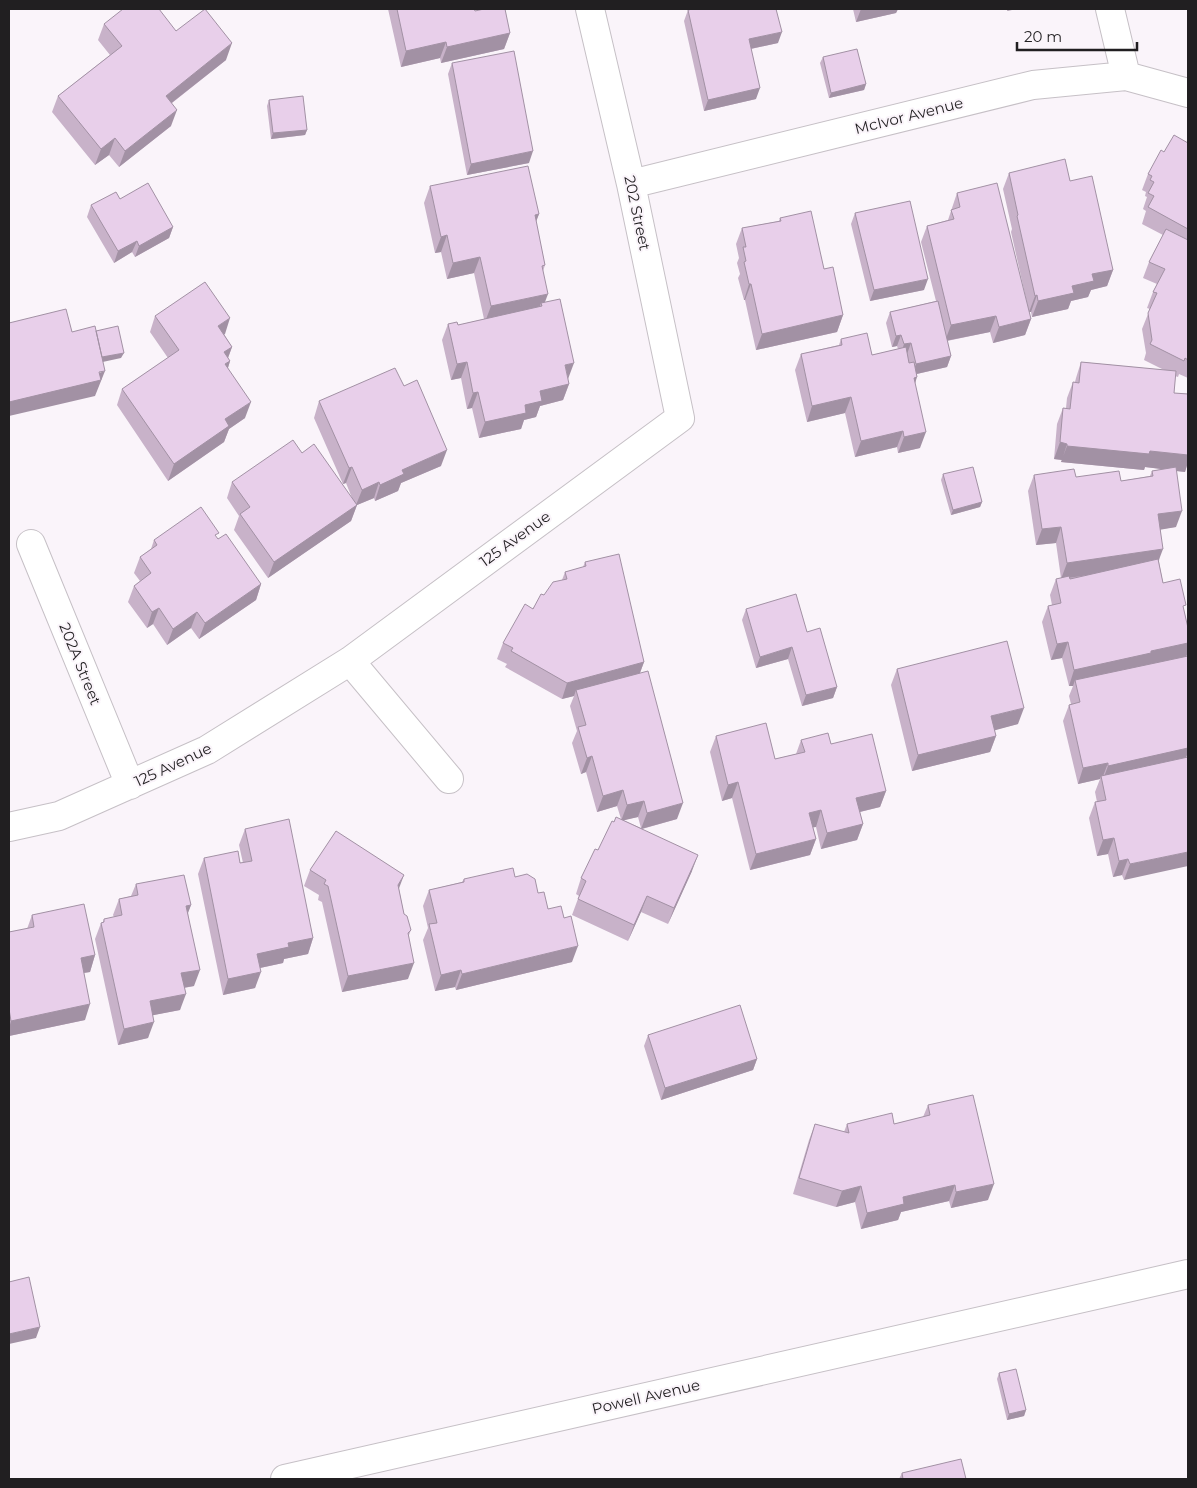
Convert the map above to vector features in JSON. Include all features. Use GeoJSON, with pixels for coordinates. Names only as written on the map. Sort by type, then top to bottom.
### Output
{"type":"FeatureCollection","features":[{"type":"Feature","properties":{"kind":"street","name":"202 Street"},"geometry":{"type":"LineString","coordinates":[[590,9],[631,184],[680,418]]}},
{"type":"Feature","properties":{"kind":"street"},"geometry":{"type":"LineString","coordinates":[[1110,9],[1126,76]]}},
{"type":"Feature","properties":{"kind":"street","name":"McIvor Avenue"},"geometry":{"type":"LineString","coordinates":[[631,184],[1033,85],[1126,76],[1188,93]]}},
{"type":"Feature","properties":{"kind":"street","name":"125 Avenue"},"geometry":{"type":"LineString","coordinates":[[9,827],[59,816],[207,750],[350,661],[680,418]]}},
{"type":"Feature","properties":{"kind":"street","name":"202A Street"},"geometry":{"type":"LineString","coordinates":[[31,544],[130,785]]}},
{"type":"Feature","properties":{"kind":"street"},"geometry":{"type":"LineString","coordinates":[[350,661],[449,780]]}},
{"type":"Feature","properties":{"kind":"street","name":"Powell Avenue"},"geometry":{"type":"LineString","coordinates":[[285,1479],[1188,1274]]}},
{"type":"Feature","properties":{"kind":"building"},"geometry":{"type":"Polygon","coordinates":[[[123,9],[159,9],[176,31],[205,9],[232,43],[166,96],[177,110],[125,151],[115,138],[101,149],[58,96],[122,46],[104,24],[123,9]]]}},
{"type":"Feature","properties":{"kind":"building"},"geometry":{"type":"Polygon","coordinates":[[[397,9],[474,9],[475,11],[505,9],[510,33],[447,47],[446,42],[406,51],[397,9]]]}},
{"type":"Feature","properties":{"kind":"building"},"geometry":{"type":"Polygon","coordinates":[[[776,9],[782,32],[749,39],[760,88],[708,100],[688,10],[776,9]]]}},
{"type":"Feature","properties":{"kind":"building"},"geometry":{"type":"Polygon","coordinates":[[[857,49],[866,84],[831,93],[823,57],[857,49]]]}},
{"type":"Feature","properties":{"kind":"building"},"geometry":{"type":"Polygon","coordinates":[[[514,51],[533,151],[471,164],[452,63],[514,51]]]}},
{"type":"Feature","properties":{"kind":"building"},"geometry":{"type":"Polygon","coordinates":[[[303,96],[307,130],[273,133],[269,100],[303,96]]]}},
{"type":"Feature","properties":{"kind":"building"},"geometry":{"type":"Polygon","coordinates":[[[1174,135],[1188,143],[1188,229],[1148,207],[1154,196],[1148,193],[1154,182],[1150,180],[1152,176],[1148,174],[1161,150],[1164,152],[1174,135]]]}},
{"type":"Feature","properties":{"kind":"building"},"geometry":{"type":"Polygon","coordinates":[[[1065,159],[1070,181],[1092,176],[1113,270],[1092,274],[1094,281],[1072,286],[1074,293],[1038,301],[1037,295],[1035,296],[1009,173],[1065,159]]]}},
{"type":"Feature","properties":{"kind":"building"},"geometry":{"type":"Polygon","coordinates":[[[528,166],[539,214],[535,215],[545,265],[542,266],[548,294],[491,306],[480,257],[453,263],[447,235],[441,237],[430,186],[528,166]]]}},
{"type":"Feature","properties":{"kind":"building"},"geometry":{"type":"Polygon","coordinates":[[[148,183],[173,227],[139,246],[137,241],[118,251],[91,205],[116,192],[120,199],[148,183]]]}},
{"type":"Feature","properties":{"kind":"building"},"geometry":{"type":"Polygon","coordinates":[[[997,183],[1031,319],[999,327],[996,316],[951,325],[927,226],[954,219],[951,210],[960,207],[957,193],[997,183]]]}},
{"type":"Feature","properties":{"kind":"building"},"geometry":{"type":"Polygon","coordinates":[[[910,201],[928,279],[874,290],[855,213],[910,201]]]}},
{"type":"Feature","properties":{"kind":"building"},"geometry":{"type":"Polygon","coordinates":[[[811,211],[824,269],[833,267],[843,315],[762,334],[744,262],[746,261],[743,247],[746,247],[742,228],[781,221],[780,218],[811,211]]]}},
{"type":"Feature","properties":{"kind":"building"},"geometry":{"type":"Polygon","coordinates":[[[1166,229],[1188,240],[1188,360],[1185,358],[1184,361],[1150,344],[1152,340],[1148,313],[1157,293],[1153,292],[1165,269],[1149,262],[1166,229]]]}},
{"type":"Feature","properties":{"kind":"building"},"geometry":{"type":"Polygon","coordinates":[[[205,282],[230,318],[218,326],[232,347],[224,352],[230,361],[225,364],[251,402],[225,419],[229,426],[174,464],[122,389],[179,350],[155,316],[205,282]]]}},
{"type":"Feature","properties":{"kind":"building"},"geometry":{"type":"Polygon","coordinates":[[[560,299],[574,363],[565,365],[569,384],[540,391],[542,401],[525,405],[526,413],[485,422],[478,392],[473,393],[467,362],[457,364],[448,324],[457,322],[458,325],[542,306],[541,303],[560,299]]]}},
{"type":"Feature","properties":{"kind":"building"},"geometry":{"type":"Polygon","coordinates":[[[938,301],[951,356],[916,364],[911,343],[904,344],[901,335],[896,336],[890,312],[938,301]]]}},
{"type":"Feature","properties":{"kind":"building"},"geometry":{"type":"Polygon","coordinates":[[[66,309],[72,332],[95,326],[105,371],[99,372],[101,380],[9,402],[9,323],[66,309]]]}},
{"type":"Feature","properties":{"kind":"building"},"geometry":{"type":"Polygon","coordinates":[[[118,326],[124,353],[102,357],[96,331],[118,326]]]}},
{"type":"Feature","properties":{"kind":"building"},"geometry":{"type":"Polygon","coordinates":[[[867,333],[872,355],[906,347],[909,363],[914,362],[917,377],[914,378],[926,432],[904,437],[903,431],[861,441],[851,397],[812,406],[801,354],[842,345],[841,339],[867,333]]]}},
{"type":"Feature","properties":{"kind":"building"},"geometry":{"type":"Polygon","coordinates":[[[1081,362],[1176,371],[1174,393],[1188,394],[1188,455],[1150,451],[1149,454],[1067,446],[1067,444],[1060,442],[1063,408],[1070,409],[1073,382],[1079,383],[1081,362]]]}},
{"type":"Feature","properties":{"kind":"building"},"geometry":{"type":"Polygon","coordinates":[[[395,368],[404,386],[417,380],[447,450],[402,470],[404,474],[380,485],[379,482],[362,490],[352,467],[349,468],[319,401],[395,368]]]}},
{"type":"Feature","properties":{"kind":"building"},"geometry":{"type":"Polygon","coordinates":[[[293,440],[302,453],[314,444],[357,505],[274,562],[240,514],[250,507],[232,482],[293,440]]]}},
{"type":"Feature","properties":{"kind":"building"},"geometry":{"type":"Polygon","coordinates":[[[973,467],[982,502],[953,510],[943,474],[973,467]]]}},
{"type":"Feature","properties":{"kind":"building"},"geometry":{"type":"Polygon","coordinates":[[[1176,467],[1182,511],[1158,514],[1163,549],[1067,563],[1061,527],[1042,529],[1034,475],[1074,469],[1076,477],[1119,471],[1121,481],[1153,476],[1152,471],[1176,467]]]}},
{"type":"Feature","properties":{"kind":"building"},"geometry":{"type":"Polygon","coordinates":[[[201,507],[219,533],[215,535],[218,539],[226,534],[261,584],[205,623],[197,612],[173,629],[159,608],[152,612],[134,586],[151,573],[140,557],[157,545],[154,540],[201,507]]]}},
{"type":"Feature","properties":{"kind":"building"},"geometry":{"type":"Polygon","coordinates":[[[619,554],[644,662],[567,683],[511,651],[513,648],[503,643],[525,604],[533,609],[541,594],[544,595],[553,582],[567,579],[565,572],[586,566],[585,562],[619,554]]]}},
{"type":"Feature","properties":{"kind":"building"},"geometry":{"type":"Polygon","coordinates":[[[1158,559],[1163,583],[1180,579],[1186,605],[1183,606],[1188,628],[1188,643],[1074,670],[1068,642],[1057,644],[1048,606],[1061,603],[1056,579],[1069,576],[1070,579],[1158,559]]]}},
{"type":"Feature","properties":{"kind":"building"},"geometry":{"type":"Polygon","coordinates":[[[796,594],[807,632],[820,628],[837,687],[806,695],[792,647],[760,657],[746,609],[796,594]]]}},
{"type":"Feature","properties":{"kind":"building"},"geometry":{"type":"Polygon","coordinates":[[[1007,641],[1024,708],[991,716],[996,736],[918,755],[897,669],[1007,641]]]}},
{"type":"Feature","properties":{"kind":"building"},"geometry":{"type":"Polygon","coordinates":[[[1188,656],[1188,748],[1108,766],[1108,763],[1083,768],[1069,705],[1080,702],[1075,680],[1188,656]]]}},
{"type":"Feature","properties":{"kind":"building"},"geometry":{"type":"Polygon","coordinates":[[[648,671],[683,803],[647,813],[644,801],[627,805],[623,790],[603,796],[592,756],[587,758],[578,727],[586,725],[576,690],[648,671]]]}},
{"type":"Feature","properties":{"kind":"building"},"geometry":{"type":"Polygon","coordinates":[[[766,723],[775,759],[805,752],[801,740],[828,733],[831,744],[872,734],[886,791],[856,798],[863,824],[827,833],[821,810],[809,813],[816,839],[756,854],[738,782],[728,785],[716,736],[766,723]]]}},
{"type":"Feature","properties":{"kind":"building"},"geometry":{"type":"Polygon","coordinates":[[[1188,757],[1188,852],[1130,864],[1128,859],[1119,861],[1114,838],[1103,840],[1095,802],[1106,800],[1101,776],[1188,757]]]}},
{"type":"Feature","properties":{"kind":"building"},"geometry":{"type":"Polygon","coordinates":[[[616,817],[698,855],[674,908],[647,896],[634,925],[578,899],[586,881],[581,878],[595,849],[598,850],[612,821],[614,822],[616,817]]]}},
{"type":"Feature","properties":{"kind":"building"},"geometry":{"type":"Polygon","coordinates":[[[289,819],[313,938],[288,943],[289,947],[257,954],[261,972],[228,979],[204,858],[238,851],[240,863],[252,861],[245,829],[289,819]]]}},
{"type":"Feature","properties":{"kind":"building"},"geometry":{"type":"Polygon","coordinates":[[[336,831],[404,875],[398,885],[404,914],[407,916],[411,930],[408,933],[414,963],[348,976],[328,886],[324,884],[326,880],[310,870],[336,831]]]}},
{"type":"Feature","properties":{"kind":"building"},"geometry":{"type":"Polygon","coordinates":[[[513,868],[515,877],[527,874],[535,879],[538,893],[544,892],[548,909],[561,906],[564,918],[571,916],[578,946],[462,974],[461,970],[441,975],[429,924],[437,923],[429,890],[464,882],[464,879],[513,868]]]}},
{"type":"Feature","properties":{"kind":"building"},"geometry":{"type":"Polygon","coordinates":[[[184,875],[191,905],[186,906],[200,970],[181,973],[186,994],[150,1001],[154,1022],[124,1029],[101,923],[104,922],[104,919],[122,915],[119,899],[138,895],[136,884],[184,875]]]}},
{"type":"Feature","properties":{"kind":"building"},"geometry":{"type":"Polygon","coordinates":[[[84,904],[95,955],[81,958],[90,1004],[11,1021],[9,1009],[9,932],[34,927],[32,915],[84,904]]]}},
{"type":"Feature","properties":{"kind":"building"},"geometry":{"type":"Polygon","coordinates":[[[740,1005],[757,1059],[665,1088],[648,1035],[740,1005]]]}},
{"type":"Feature","properties":{"kind":"building"},"geometry":{"type":"Polygon","coordinates":[[[973,1095],[994,1184],[956,1192],[955,1185],[903,1197],[904,1204],[867,1213],[861,1186],[842,1191],[799,1178],[815,1124],[849,1133],[847,1124],[892,1113],[894,1124],[930,1115],[928,1105],[973,1095]]]}},
{"type":"Feature","properties":{"kind":"building"},"geometry":{"type":"Polygon","coordinates":[[[29,1277],[40,1327],[9,1334],[9,1282],[29,1277]]]}},
{"type":"Feature","properties":{"kind":"building"},"geometry":{"type":"Polygon","coordinates":[[[1016,1369],[1026,1410],[1009,1414],[999,1373],[1016,1369]]]}},
{"type":"Feature","properties":{"kind":"building"},"geometry":{"type":"Polygon","coordinates":[[[961,1459],[966,1479],[903,1479],[902,1473],[961,1459]]]}}]}
